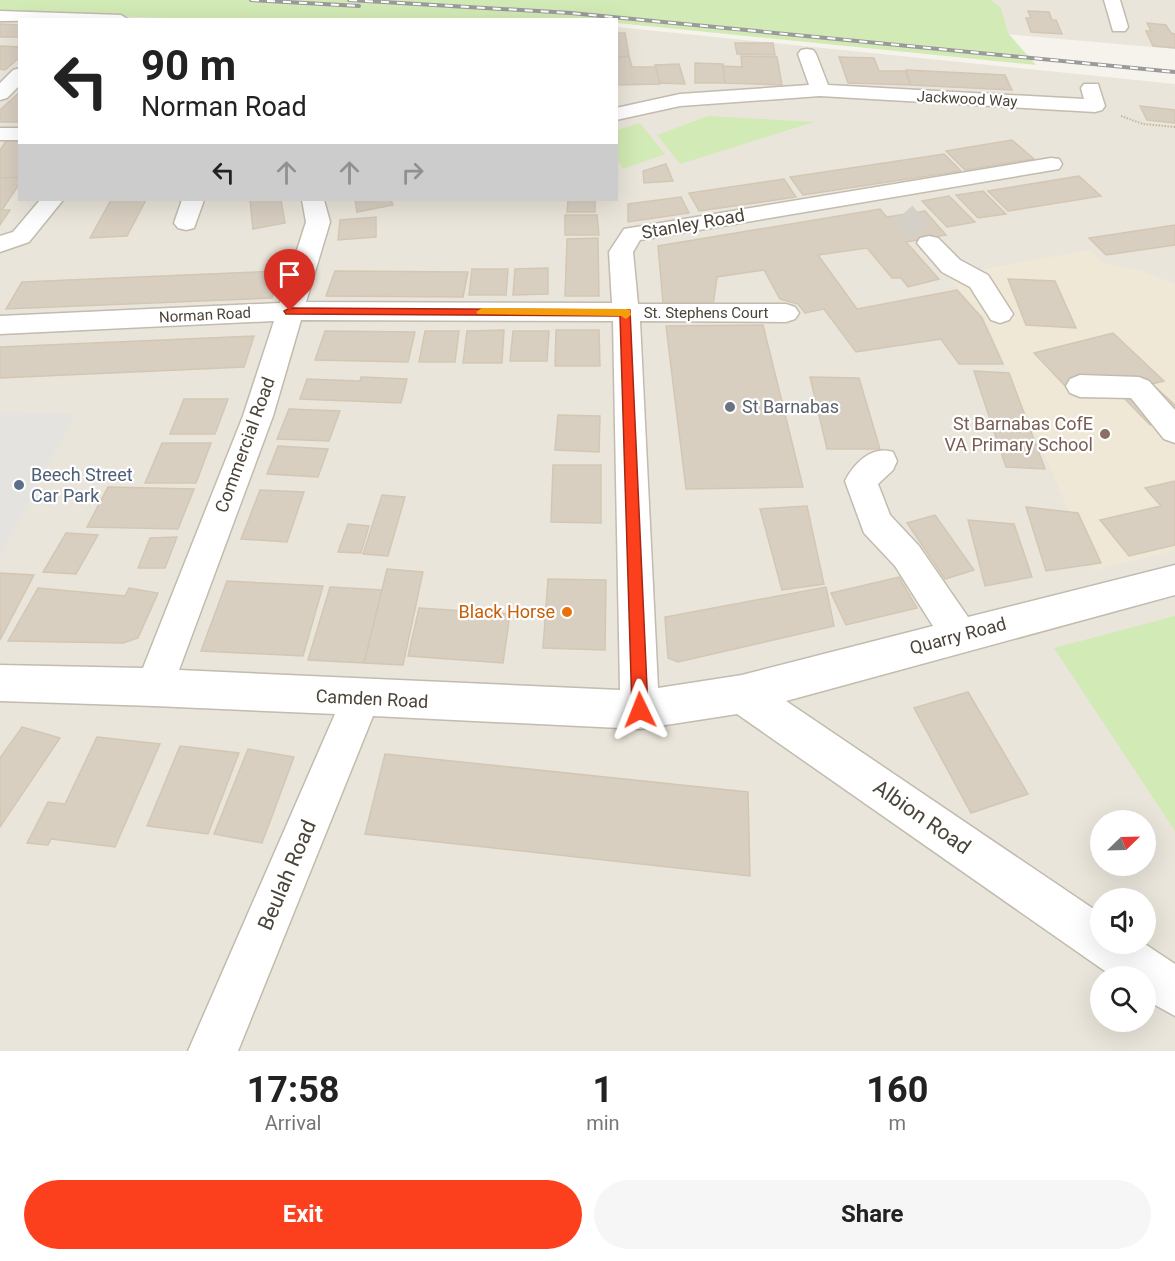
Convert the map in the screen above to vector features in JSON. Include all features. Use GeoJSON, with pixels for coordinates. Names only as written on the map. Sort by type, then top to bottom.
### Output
{"type":"FeatureCollection","features":[{"type":"Feature","properties":{"kind":"street"},"geometry":{"type":"LineString","coordinates":[[1112,0],[1119,27]]}},
{"type":"Feature","properties":{"kind":"street"},"geometry":{"type":"LineString","coordinates":[[0,16],[50,18]]}},
{"type":"Feature","properties":{"kind":"street"},"geometry":{"type":"LineString","coordinates":[[807,54],[820,90]]}},
{"type":"Feature","properties":{"kind":"street"},"geometry":{"type":"LineString","coordinates":[[0,94],[18,76]]}},
{"type":"Feature","properties":{"kind":"street"},"geometry":{"type":"LineString","coordinates":[[628,92],[785,91]]}},
{"type":"Feature","properties":{"kind":"street","name":"Jackwood Way"},"geometry":{"type":"LineString","coordinates":[[618,114],[680,100],[785,91],[1093,97]]}},
{"type":"Feature","properties":{"kind":"street"},"geometry":{"type":"LineString","coordinates":[[0,134],[18,134]]}},
{"type":"Feature","properties":{"kind":"street","name":"Stanley Road"},"geometry":{"type":"LineString","coordinates":[[640,710],[626,312],[621,252],[632,234],[1050,164]]}},
{"type":"Feature","properties":{"kind":"street"},"geometry":{"type":"LineString","coordinates":[[882,191],[903,214]]}},
{"type":"Feature","properties":{"kind":"street"},"geometry":{"type":"LineString","coordinates":[[0,244],[21,237],[51,201]]}},
{"type":"Feature","properties":{"kind":"street"},"geometry":{"type":"LineString","coordinates":[[186,224],[193,201]]}},
{"type":"Feature","properties":{"kind":"street","name":"Commercial Road"},"geometry":{"type":"LineString","coordinates":[[154,687],[258,416],[318,222],[313,201]]}},
{"type":"Feature","properties":{"kind":"street"},"geometry":{"type":"LineString","coordinates":[[929,243],[951,266],[979,281],[1000,314]]}},
{"type":"Feature","properties":{"kind":"street","name":"Norman Road"},"geometry":{"type":"LineString","coordinates":[[0,325],[290,311],[626,312]]}},
{"type":"Feature","properties":{"kind":"street","name":"St. Stephens Court"},"geometry":{"type":"LineString","coordinates":[[626,312],[786,313]]}},
{"type":"Feature","properties":{"kind":"street"},"geometry":{"type":"LineString","coordinates":[[1080,386],[1139,388],[1175,431]]}},
{"type":"Feature","properties":{"kind":"street"},"geometry":{"type":"LineString","coordinates":[[882,460],[861,481],[876,523],[907,556],[959,635]]}},
{"type":"Feature","properties":{"kind":"street","name":"Quarry Road"},"geometry":{"type":"LineString","coordinates":[[742,694],[959,635],[1175,580]]}},
{"type":"Feature","properties":{"kind":"street","name":"Camden Road"},"geometry":{"type":"LineString","coordinates":[[0,683],[154,687],[361,699],[640,710],[742,694]]}},
{"type":"Feature","properties":{"kind":"street","name":"Albion Road"},"geometry":{"type":"LineString","coordinates":[[742,694],[1090,933]]}},
{"type":"Feature","properties":{"kind":"street","name":"Beulah Road"},"geometry":{"type":"LineString","coordinates":[[213,1051],[361,699]]}},
{"type":"Feature","properties":{"kind":"street"},"geometry":{"type":"LineString","coordinates":[[1120,954],[1175,992]]}},
{"type":"Feature","properties":{"kind":"path"},"geometry":{"type":"LineString","coordinates":[[1093,97],[1143,124],[1175,127]]}},
{"type":"Feature","properties":{"kind":"shaded area"},"geometry":{"type":"Polygon","coordinates":[[[0,0],[519,18],[18,18],[18,201],[618,201],[618,27],[1175,84],[1175,1051],[0,1051],[0,0]]]}},
{"type":"Feature","properties":{"kind":"shaded area"},"geometry":{"type":"Polygon","coordinates":[[[571,0],[1175,0],[1175,49],[802,16],[571,0]]]}},
{"type":"Feature","properties":{"kind":"shaded area","name":"St Barnabas CofE VA Primary School"},"geometry":{"type":"Polygon","coordinates":[[[1089,250],[1105,264],[1141,271],[1175,284],[1175,550],[1095,570],[984,317],[947,276],[1089,250]]]}},
{"type":"Feature","properties":{"kind":"shaded area","name":"Beech Street Car Park"},"geometry":{"type":"Polygon","coordinates":[[[0,413],[75,414],[0,556],[0,413]]]}},
{"type":"Feature","properties":{"kind":"green space"},"geometry":{"type":"Polygon","coordinates":[[[0,0],[991,0],[1001,8],[1008,33],[1036,65],[618,23],[618,18],[166,18],[0,12],[0,0]]]}},
{"type":"Feature","properties":{"kind":"green space"},"geometry":{"type":"Polygon","coordinates":[[[708,116],[814,122],[680,164],[657,135],[708,116]]]}},
{"type":"Feature","properties":{"kind":"green space"},"geometry":{"type":"Polygon","coordinates":[[[640,123],[665,154],[623,169],[618,162],[618,130],[640,123]]]}},
{"type":"Feature","properties":{"kind":"green space"},"geometry":{"type":"Polygon","coordinates":[[[1175,616],[1175,831],[1054,648],[1175,616]]]}},
{"type":"Feature","properties":{"kind":"building"},"geometry":{"type":"Polygon","coordinates":[[[1028,11],[1049,12],[1052,20],[1056,20],[1062,34],[1031,32],[1026,18],[1031,18],[1028,11]]]}},
{"type":"Feature","properties":{"kind":"building"},"geometry":{"type":"Polygon","coordinates":[[[1147,23],[1166,25],[1171,33],[1175,34],[1175,48],[1153,46],[1146,31],[1151,31],[1147,23]]]}},
{"type":"Feature","properties":{"kind":"building"},"geometry":{"type":"Polygon","coordinates":[[[0,24],[18,25],[18,37],[0,37],[0,24]]]}},
{"type":"Feature","properties":{"kind":"building"},"geometry":{"type":"Polygon","coordinates":[[[618,33],[625,33],[629,56],[618,57],[618,33]]]}},
{"type":"Feature","properties":{"kind":"building"},"geometry":{"type":"Polygon","coordinates":[[[735,43],[773,43],[775,55],[737,54],[735,43]]]}},
{"type":"Feature","properties":{"kind":"building"},"geometry":{"type":"Polygon","coordinates":[[[0,46],[18,47],[18,59],[5,70],[0,69],[0,46]]]}},
{"type":"Feature","properties":{"kind":"building"},"geometry":{"type":"Polygon","coordinates":[[[629,56],[632,67],[656,67],[660,84],[618,85],[618,57],[629,56]]]}},
{"type":"Feature","properties":{"kind":"building"},"geometry":{"type":"Polygon","coordinates":[[[741,56],[777,57],[782,85],[725,83],[723,66],[742,67],[741,56]]]}},
{"type":"Feature","properties":{"kind":"building"},"geometry":{"type":"Polygon","coordinates":[[[839,57],[874,58],[879,71],[905,71],[911,85],[848,83],[839,57]]]}},
{"type":"Feature","properties":{"kind":"building"},"geometry":{"type":"Polygon","coordinates":[[[695,63],[723,64],[725,83],[695,83],[695,63]]]}},
{"type":"Feature","properties":{"kind":"building"},"geometry":{"type":"Polygon","coordinates":[[[679,64],[685,84],[660,83],[655,65],[679,64]]]}},
{"type":"Feature","properties":{"kind":"building"},"geometry":{"type":"Polygon","coordinates":[[[906,70],[1005,75],[1012,90],[911,85],[906,70]]]}},
{"type":"Feature","properties":{"kind":"building"},"geometry":{"type":"Polygon","coordinates":[[[18,94],[18,122],[0,122],[0,110],[18,94]]]}},
{"type":"Feature","properties":{"kind":"building"},"geometry":{"type":"Polygon","coordinates":[[[1140,106],[1175,110],[1175,123],[1147,120],[1140,106]]]}},
{"type":"Feature","properties":{"kind":"building"},"geometry":{"type":"Polygon","coordinates":[[[1012,140],[1034,159],[965,170],[946,151],[1012,140]]]}},
{"type":"Feature","properties":{"kind":"building"},"geometry":{"type":"Polygon","coordinates":[[[6,141],[18,141],[18,177],[0,178],[0,150],[6,141]]]}},
{"type":"Feature","properties":{"kind":"building"},"geometry":{"type":"Polygon","coordinates":[[[944,154],[961,171],[803,195],[790,177],[944,154]]]}},
{"type":"Feature","properties":{"kind":"building"},"geometry":{"type":"Polygon","coordinates":[[[666,164],[673,181],[644,183],[643,171],[666,164]]]}},
{"type":"Feature","properties":{"kind":"building"},"geometry":{"type":"Polygon","coordinates":[[[1079,176],[1101,196],[1008,211],[988,191],[1079,176]]]}},
{"type":"Feature","properties":{"kind":"building"},"geometry":{"type":"Polygon","coordinates":[[[18,177],[18,186],[2,210],[10,210],[0,225],[0,178],[18,177]]]}},
{"type":"Feature","properties":{"kind":"building"},"geometry":{"type":"Polygon","coordinates":[[[784,179],[796,197],[699,211],[689,193],[784,179]]]}},
{"type":"Feature","properties":{"kind":"building"},"geometry":{"type":"Polygon","coordinates":[[[983,191],[1006,214],[978,218],[956,195],[983,191]]]}},
{"type":"Feature","properties":{"kind":"building"},"geometry":{"type":"Polygon","coordinates":[[[949,196],[975,222],[947,227],[922,201],[949,196]]]}},
{"type":"Feature","properties":{"kind":"building"},"geometry":{"type":"Polygon","coordinates":[[[681,197],[689,213],[628,222],[628,204],[681,197]]]}},
{"type":"Feature","properties":{"kind":"building"},"geometry":{"type":"Polygon","coordinates":[[[110,201],[145,201],[127,236],[90,238],[110,201]]]}},
{"type":"Feature","properties":{"kind":"building"},"geometry":{"type":"Polygon","coordinates":[[[250,201],[281,201],[285,223],[253,229],[250,201]]]}},
{"type":"Feature","properties":{"kind":"building"},"geometry":{"type":"Polygon","coordinates":[[[355,201],[391,201],[393,205],[357,212],[355,201]]]}},
{"type":"Feature","properties":{"kind":"building"},"geometry":{"type":"Polygon","coordinates":[[[568,201],[595,201],[595,212],[567,212],[568,201]]]}},
{"type":"Feature","properties":{"kind":"building"},"geometry":{"type":"Polygon","coordinates":[[[880,209],[887,217],[925,211],[946,235],[906,242],[939,279],[908,287],[901,278],[892,278],[867,248],[818,255],[857,309],[957,290],[982,318],[1003,364],[959,364],[941,339],[856,352],[824,309],[805,313],[798,304],[780,299],[764,270],[717,277],[713,306],[663,303],[658,246],[880,209]]]}},
{"type":"Feature","properties":{"kind":"building"},"geometry":{"type":"Polygon","coordinates":[[[565,215],[597,215],[599,235],[565,235],[565,215]]]}},
{"type":"Feature","properties":{"kind":"building"},"geometry":{"type":"Polygon","coordinates":[[[376,217],[376,237],[338,240],[340,220],[376,217]]]}},
{"type":"Feature","properties":{"kind":"building"},"geometry":{"type":"Polygon","coordinates":[[[1175,225],[1175,245],[1106,255],[1089,238],[1175,225]]]}},
{"type":"Feature","properties":{"kind":"building"},"geometry":{"type":"Polygon","coordinates":[[[598,238],[599,296],[565,296],[567,239],[598,238]]]}},
{"type":"Feature","properties":{"kind":"building"},"geometry":{"type":"Polygon","coordinates":[[[548,268],[548,294],[513,295],[515,269],[548,268]]]}},
{"type":"Feature","properties":{"kind":"building"},"geometry":{"type":"Polygon","coordinates":[[[472,269],[508,269],[506,295],[469,295],[472,269]]]}},
{"type":"Feature","properties":{"kind":"building"},"geometry":{"type":"Polygon","coordinates":[[[279,271],[272,298],[6,309],[22,282],[279,271]]]}},
{"type":"Feature","properties":{"kind":"building"},"geometry":{"type":"Polygon","coordinates":[[[335,271],[468,272],[463,297],[326,296],[335,271]]]}},
{"type":"Feature","properties":{"kind":"building"},"geometry":{"type":"Polygon","coordinates":[[[1008,279],[1055,281],[1076,328],[1026,325],[1008,279]]]}},
{"type":"Feature","properties":{"kind":"building","name":"St Barnabas"},"geometry":{"type":"Polygon","coordinates":[[[763,325],[803,487],[686,489],[666,326],[763,325]]]}},
{"type":"Feature","properties":{"kind":"building"},"geometry":{"type":"Polygon","coordinates":[[[504,330],[502,363],[463,363],[467,331],[504,330]]]}},
{"type":"Feature","properties":{"kind":"building"},"geometry":{"type":"Polygon","coordinates":[[[556,330],[599,330],[600,366],[555,366],[556,330]]]}},
{"type":"Feature","properties":{"kind":"building"},"geometry":{"type":"Polygon","coordinates":[[[325,331],[415,332],[408,362],[315,360],[325,331]]]}},
{"type":"Feature","properties":{"kind":"building"},"geometry":{"type":"Polygon","coordinates":[[[425,331],[459,331],[455,362],[419,362],[425,331]]]}},
{"type":"Feature","properties":{"kind":"building"},"geometry":{"type":"Polygon","coordinates":[[[513,331],[549,331],[547,361],[510,361],[513,331]]]}},
{"type":"Feature","properties":{"kind":"building"},"geometry":{"type":"Polygon","coordinates":[[[1113,333],[1164,381],[1152,384],[1175,405],[1175,417],[1150,425],[1121,395],[1110,398],[1091,380],[1066,387],[1034,353],[1113,333]]]}},
{"type":"Feature","properties":{"kind":"building"},"geometry":{"type":"Polygon","coordinates":[[[254,336],[244,367],[0,378],[0,347],[254,336]]]}},
{"type":"Feature","properties":{"kind":"building"},"geometry":{"type":"Polygon","coordinates":[[[974,371],[1009,373],[1045,469],[1006,467],[974,371]]]}},
{"type":"Feature","properties":{"kind":"building"},"geometry":{"type":"Polygon","coordinates":[[[361,377],[407,379],[401,403],[300,399],[307,379],[360,381],[361,377]]]}},
{"type":"Feature","properties":{"kind":"building"},"geometry":{"type":"Polygon","coordinates":[[[810,377],[859,378],[880,449],[827,449],[810,377]]]}},
{"type":"Feature","properties":{"kind":"building"},"geometry":{"type":"Polygon","coordinates":[[[184,399],[228,399],[215,434],[170,434],[184,399]]]}},
{"type":"Feature","properties":{"kind":"building"},"geometry":{"type":"Polygon","coordinates":[[[289,409],[340,411],[329,441],[277,439],[289,409]]]}},
{"type":"Feature","properties":{"kind":"building"},"geometry":{"type":"Polygon","coordinates":[[[558,415],[600,416],[599,452],[555,450],[558,415]]]}},
{"type":"Feature","properties":{"kind":"building"},"geometry":{"type":"Polygon","coordinates":[[[162,443],[211,443],[196,483],[145,483],[162,443]]]}},
{"type":"Feature","properties":{"kind":"building"},"geometry":{"type":"Polygon","coordinates":[[[278,446],[328,449],[318,477],[267,474],[278,446]]]}},
{"type":"Feature","properties":{"kind":"building"},"geometry":{"type":"Polygon","coordinates":[[[553,465],[601,465],[601,523],[551,522],[553,465]]]}},
{"type":"Feature","properties":{"kind":"building"},"geometry":{"type":"Polygon","coordinates":[[[1175,481],[1175,545],[1129,556],[1100,520],[1161,506],[1145,488],[1175,481]]]}},
{"type":"Feature","properties":{"kind":"building"},"geometry":{"type":"Polygon","coordinates":[[[108,487],[194,489],[178,529],[87,527],[108,487]]]}},
{"type":"Feature","properties":{"kind":"building"},"geometry":{"type":"Polygon","coordinates":[[[260,490],[304,492],[287,542],[241,539],[260,490]]]}},
{"type":"Feature","properties":{"kind":"building"},"geometry":{"type":"Polygon","coordinates":[[[382,495],[405,497],[388,556],[363,554],[382,495]]]}},
{"type":"Feature","properties":{"kind":"building"},"geometry":{"type":"Polygon","coordinates":[[[807,506],[824,584],[782,590],[760,509],[807,506]]]}},
{"type":"Feature","properties":{"kind":"building"},"geometry":{"type":"Polygon","coordinates":[[[1026,507],[1078,513],[1101,563],[1046,571],[1026,507]]]}},
{"type":"Feature","properties":{"kind":"building"},"geometry":{"type":"Polygon","coordinates":[[[935,515],[974,570],[945,579],[907,523],[935,515]]]}},
{"type":"Feature","properties":{"kind":"building"},"geometry":{"type":"Polygon","coordinates":[[[968,520],[1014,524],[1032,577],[985,586],[968,520]]]}},
{"type":"Feature","properties":{"kind":"building"},"geometry":{"type":"Polygon","coordinates":[[[348,524],[369,526],[361,553],[338,552],[348,524]]]}},
{"type":"Feature","properties":{"kind":"building"},"geometry":{"type":"Polygon","coordinates":[[[66,533],[98,535],[76,574],[43,572],[66,533]]]}},
{"type":"Feature","properties":{"kind":"building"},"geometry":{"type":"Polygon","coordinates":[[[177,537],[165,568],[138,568],[150,538],[177,537]]]}},
{"type":"Feature","properties":{"kind":"building"},"geometry":{"type":"Polygon","coordinates":[[[387,569],[423,572],[403,665],[364,663],[387,569]]]}},
{"type":"Feature","properties":{"kind":"building"},"geometry":{"type":"Polygon","coordinates":[[[0,573],[34,575],[0,640],[0,573]]]}},
{"type":"Feature","properties":{"kind":"building"},"geometry":{"type":"Polygon","coordinates":[[[899,577],[917,608],[846,625],[831,593],[899,577]]]}},
{"type":"Feature","properties":{"kind":"building"},"geometry":{"type":"Polygon","coordinates":[[[548,579],[606,580],[605,650],[543,648],[548,579]]]}},
{"type":"Feature","properties":{"kind":"building"},"geometry":{"type":"Polygon","coordinates":[[[227,581],[323,586],[303,656],[201,651],[227,581]]]}},
{"type":"Feature","properties":{"kind":"building"},"geometry":{"type":"Polygon","coordinates":[[[330,587],[382,590],[364,663],[308,660],[330,587]]]}},
{"type":"Feature","properties":{"kind":"building"},"geometry":{"type":"Polygon","coordinates":[[[826,587],[834,626],[678,662],[668,658],[665,617],[826,587]]]}},
{"type":"Feature","properties":{"kind":"building"},"geometry":{"type":"Polygon","coordinates":[[[38,588],[125,596],[129,588],[158,593],[138,638],[123,643],[8,641],[38,588]]]}},
{"type":"Feature","properties":{"kind":"building"},"geometry":{"type":"Polygon","coordinates":[[[419,608],[510,614],[503,663],[408,656],[419,608]]]}},
{"type":"Feature","properties":{"kind":"building"},"geometry":{"type":"Polygon","coordinates":[[[968,692],[1028,794],[971,813],[914,708],[968,692]]]}},
{"type":"Feature","properties":{"kind":"building"},"geometry":{"type":"Polygon","coordinates":[[[22,727],[60,738],[0,827],[0,758],[22,727]]]}},
{"type":"Feature","properties":{"kind":"building"},"geometry":{"type":"Polygon","coordinates":[[[97,737],[160,744],[115,847],[51,839],[48,845],[27,843],[48,802],[65,804],[97,737]]]}},
{"type":"Feature","properties":{"kind":"building"},"geometry":{"type":"Polygon","coordinates":[[[180,746],[239,753],[208,834],[147,826],[180,746]]]}},
{"type":"Feature","properties":{"kind":"building"},"geometry":{"type":"Polygon","coordinates":[[[248,749],[294,757],[262,843],[214,834],[248,749]]]}},
{"type":"Feature","properties":{"kind":"building"},"geometry":{"type":"Polygon","coordinates":[[[385,754],[748,792],[750,876],[365,834],[385,754]]]}},
{"type":"Feature","properties":{"kind":"tunnel"},"geometry":{"type":"LineString","coordinates":[[903,214],[929,243]]}},
{"type":"Feature","properties":{"kind":"railway"},"geometry":{"type":"LineString","coordinates":[[251,0],[359,6]]}},
{"type":"Feature","properties":{"kind":"railway"},"geometry":{"type":"LineString","coordinates":[[349,0],[571,13],[1175,72]]}},
{"type":"Feature","properties":{"kind":"slow traffic"},"geometry":{"type":"LineString","coordinates":[[482,312],[626,312],[626,315]]}},
{"type":"Feature","properties":{"kind":"place","name":"St Barnabas"},"geometry":{"type":"Point","coordinates":[730,407]}},
{"type":"Feature","properties":{"kind":"place","name":"St Barnabas CofE VA Primary School"},"geometry":{"type":"Point","coordinates":[1105,434]}},
{"type":"Feature","properties":{"kind":"place","name":"Beech Street Car Park"},"geometry":{"type":"Point","coordinates":[19,485]}},
{"type":"Feature","properties":{"kind":"place","name":"Black Horse"},"geometry":{"type":"Point","coordinates":[567,612]}},
{"type":"Feature","properties":{"kind":"route"},"geometry":{"type":"LineString","coordinates":[[290,311],[626,312],[640,710]]}}]}
